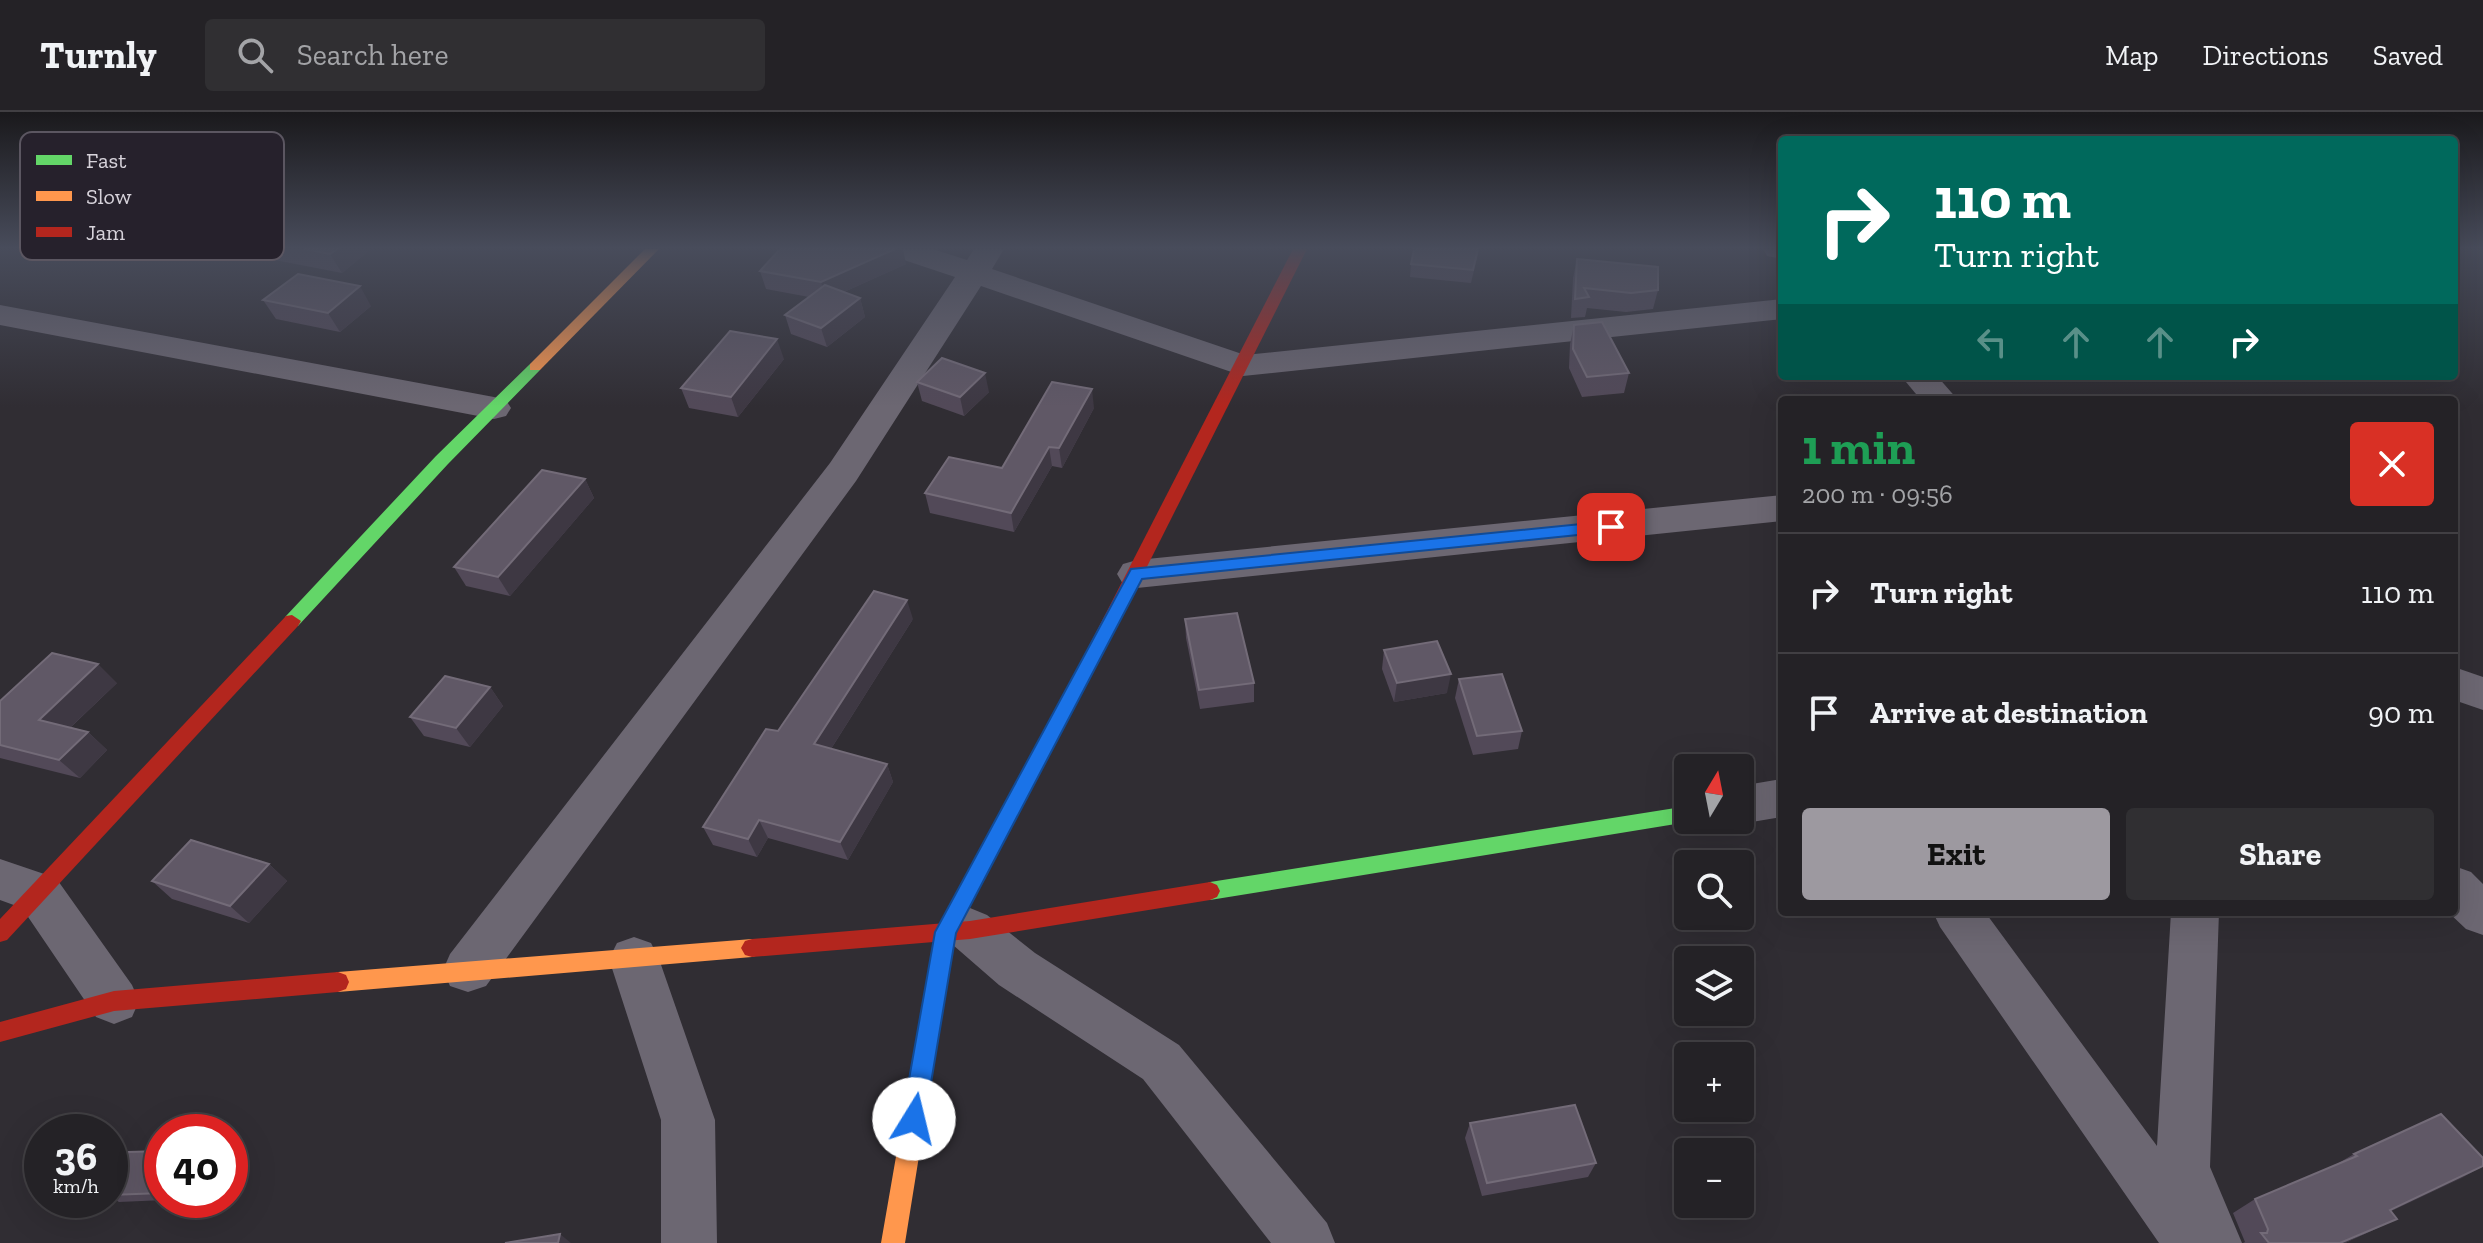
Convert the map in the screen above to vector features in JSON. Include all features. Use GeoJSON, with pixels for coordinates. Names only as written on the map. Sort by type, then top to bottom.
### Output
{"type":"FeatureCollection","features":[{"type":"Feature","properties":{"kind":"street"},"geometry":{"type":"LineString","coordinates":[[0,933],[20,886],[600,302]]}},
{"type":"Feature","properties":{"kind":"street"},"geometry":{"type":"LineString","coordinates":[[468,970],[843,472],[954,302]]}},
{"type":"Feature","properties":{"kind":"street"},"geometry":{"type":"LineString","coordinates":[[1083,302],[1243,366],[1778,309]]}},
{"type":"Feature","properties":{"kind":"street"},"geometry":{"type":"LineString","coordinates":[[893,1243],[958,931],[1274,302]]}},
{"type":"Feature","properties":{"kind":"street"},"geometry":{"type":"LineString","coordinates":[[0,315],[494,408]]}},
{"type":"Feature","properties":{"kind":"street"},"geometry":{"type":"LineString","coordinates":[[1922,380],[1937,396]]}},
{"type":"Feature","properties":{"kind":"street"},"geometry":{"type":"LineString","coordinates":[[1137,574],[1778,508]]}},
{"type":"Feature","properties":{"kind":"street"},"geometry":{"type":"LineString","coordinates":[[2458,685],[2483,694]]}},
{"type":"Feature","properties":{"kind":"street"},"geometry":{"type":"LineString","coordinates":[[1754,803],[1778,799]]}},
{"type":"Feature","properties":{"kind":"street"},"geometry":{"type":"LineString","coordinates":[[0,1032],[114,1001],[958,931],[1674,816]]}},
{"type":"Feature","properties":{"kind":"street"},"geometry":{"type":"LineString","coordinates":[[20,886],[114,1001]]}},
{"type":"Feature","properties":{"kind":"street"},"geometry":{"type":"LineString","coordinates":[[2458,891],[2483,914]]}},
{"type":"Feature","properties":{"kind":"street"},"geometry":{"type":"LineString","coordinates":[[1960,916],[2193,1243]]}},
{"type":"Feature","properties":{"kind":"street"},"geometry":{"type":"LineString","coordinates":[[2195,916],[2183,1168],[2214,1243]]}},
{"type":"Feature","properties":{"kind":"street"},"geometry":{"type":"LineString","coordinates":[[958,931],[1161,1062],[1307,1243]]}},
{"type":"Feature","properties":{"kind":"street"},"geometry":{"type":"LineString","coordinates":[[634,959],[688,1120],[689,1243]]}},
{"type":"Feature","properties":{"kind":"building"},"geometry":{"type":"Polygon","coordinates":[[[272,302],[341,302],[328,313],[272,302]]]}},
{"type":"Feature","properties":{"kind":"building"},"geometry":{"type":"Polygon","coordinates":[[[803,302],[855,302],[821,328],[785,315],[803,302]]]}},
{"type":"Feature","properties":{"kind":"building"},"geometry":{"type":"Polygon","coordinates":[[[1602,322],[1629,373],[1587,377],[1573,349],[1574,325],[1602,322]]]}},
{"type":"Feature","properties":{"kind":"building"},"geometry":{"type":"Polygon","coordinates":[[[730,331],[777,339],[731,397],[681,388],[730,331]]]}},
{"type":"Feature","properties":{"kind":"building"},"geometry":{"type":"Polygon","coordinates":[[[942,358],[985,373],[960,397],[917,382],[942,358]]]}},
{"type":"Feature","properties":{"kind":"building"},"geometry":{"type":"Polygon","coordinates":[[[1052,382],[1092,389],[1059,448],[1049,447],[1011,513],[925,493],[949,457],[1002,468],[1052,382]]]}},
{"type":"Feature","properties":{"kind":"building"},"geometry":{"type":"Polygon","coordinates":[[[542,470],[585,479],[498,577],[454,567],[542,470]]]}},
{"type":"Feature","properties":{"kind":"building"},"geometry":{"type":"Polygon","coordinates":[[[874,591],[907,600],[814,744],[887,764],[840,842],[759,820],[748,839],[703,827],[766,729],[778,731],[874,591]]]}},
{"type":"Feature","properties":{"kind":"building"},"geometry":{"type":"Polygon","coordinates":[[[1237,613],[1254,683],[1199,690],[1185,619],[1237,613]]]}},
{"type":"Feature","properties":{"kind":"building"},"geometry":{"type":"Polygon","coordinates":[[[1437,641],[1451,674],[1397,683],[1384,650],[1437,641]]]}},
{"type":"Feature","properties":{"kind":"building"},"geometry":{"type":"Polygon","coordinates":[[[52,653],[98,664],[39,720],[88,732],[59,760],[0,745],[0,701],[52,653]]]}},
{"type":"Feature","properties":{"kind":"building"},"geometry":{"type":"Polygon","coordinates":[[[1502,674],[1522,731],[1477,736],[1459,679],[1502,674]]]}},
{"type":"Feature","properties":{"kind":"building"},"geometry":{"type":"Polygon","coordinates":[[[445,676],[490,687],[456,728],[410,717],[445,676]]]}},
{"type":"Feature","properties":{"kind":"building"},"geometry":{"type":"Polygon","coordinates":[[[191,840],[269,864],[230,906],[152,881],[191,840]]]}},
{"type":"Feature","properties":{"kind":"building"},"geometry":{"type":"Polygon","coordinates":[[[1575,1105],[1596,1163],[1487,1183],[1470,1123],[1575,1105]]]}},
{"type":"Feature","properties":{"kind":"building"},"geometry":{"type":"Polygon","coordinates":[[[2441,1114],[2483,1158],[2483,1166],[2390,1210],[2397,1219],[2340,1243],[2269,1243],[2261,1233],[2267,1233],[2268,1229],[2255,1199],[2357,1156],[2354,1154],[2441,1114]]]}},
{"type":"Feature","properties":{"kind":"building"},"geometry":{"type":"Polygon","coordinates":[[[128,1152],[144,1152],[144,1194],[128,1194],[128,1152]]]}},
{"type":"Feature","properties":{"kind":"building"},"geometry":{"type":"Polygon","coordinates":[[[560,1234],[558,1243],[505,1243],[560,1234]]]}},
{"type":"Feature","properties":{"kind":"traffic: fast"},"geometry":{"type":"LineString","coordinates":[[292,621],[442,460],[535,367]]}},
{"type":"Feature","properties":{"kind":"traffic: fast"},"geometry":{"type":"LineString","coordinates":[[1210,891],[1674,816]]}},
{"type":"Feature","properties":{"kind":"traffic: slow"},"geometry":{"type":"LineString","coordinates":[[535,367],[600,302]]}},
{"type":"Feature","properties":{"kind":"traffic: slow"},"geometry":{"type":"LineString","coordinates":[[893,1243],[945,932],[1096,650]]}},
{"type":"Feature","properties":{"kind":"traffic: slow"},"geometry":{"type":"LineString","coordinates":[[338,982],[752,948]]}},
{"type":"Feature","properties":{"kind":"traffic: jam"},"geometry":{"type":"LineString","coordinates":[[1096,650],[1273,302]]}},
{"type":"Feature","properties":{"kind":"traffic: jam"},"geometry":{"type":"LineString","coordinates":[[0,933],[292,621]]}},
{"type":"Feature","properties":{"kind":"traffic: jam"},"geometry":{"type":"LineString","coordinates":[[752,948],[970,930],[1210,891]]}},
{"type":"Feature","properties":{"kind":"traffic: jam"},"geometry":{"type":"LineString","coordinates":[[0,1032],[114,1001],[338,982]]}},
{"type":"Feature","properties":{"kind":"route"},"geometry":{"type":"LineString","coordinates":[[914,1119],[945,932],[1137,574],[1611,527]]}}]}
